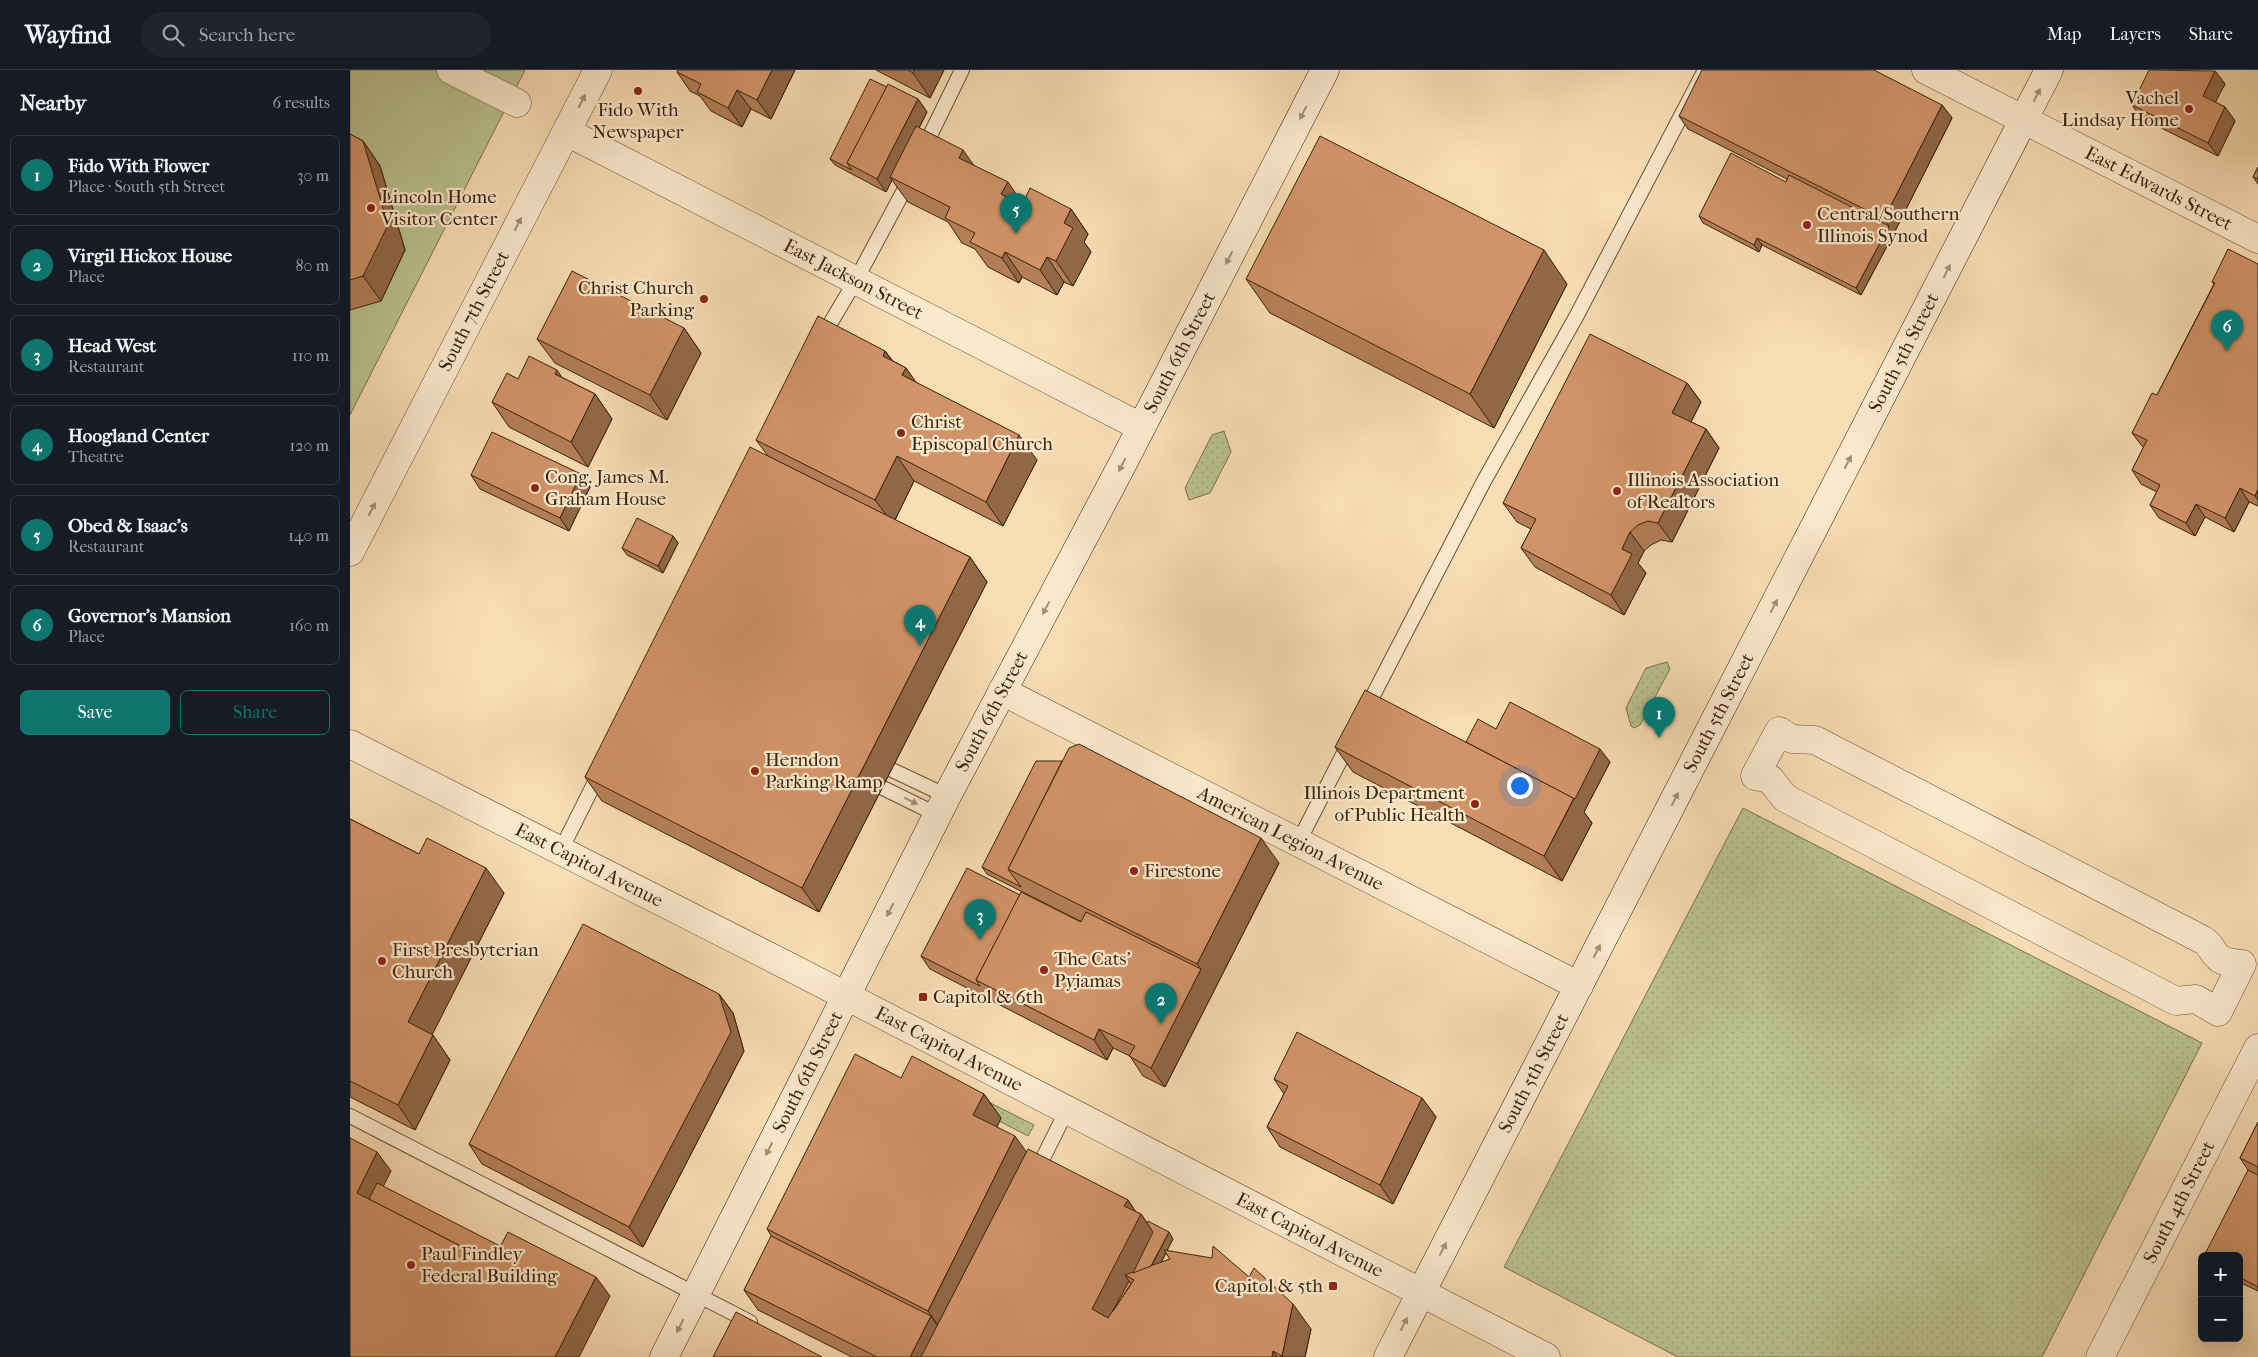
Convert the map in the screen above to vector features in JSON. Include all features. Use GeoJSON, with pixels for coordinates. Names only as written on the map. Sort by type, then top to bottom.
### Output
{"type":"FeatureCollection","features":[{"type":"Feature","properties":{"kind":"street"},"geometry":{"type":"LineString","coordinates":[[451,70],[517,104]]}},
{"type":"Feature","properties":{"kind":"street","name":"South 7th Street"},"geometry":{"type":"LineString","coordinates":[[350,552],[598,70]]}},
{"type":"Feature","properties":{"kind":"street","name":"South 6th Street"},"geometry":{"type":"LineString","coordinates":[[664,1357],[943,805],[1325,70]]}},
{"type":"Feature","properties":{"kind":"street","name":"East Edwards Street"},"geometry":{"type":"LineString","coordinates":[[1926,70],[2258,239]]}},
{"type":"Feature","properties":{"kind":"street","name":"South 5th Street"},"geometry":{"type":"LineString","coordinates":[[1388,1357],[2049,70]]}},
{"type":"Feature","properties":{"kind":"street","name":"East Jackson Street"},"geometry":{"type":"LineString","coordinates":[[567,132],[1141,427]]}},
{"type":"Feature","properties":{"kind":"street","name":"American Legion Avenue"},"geometry":{"type":"LineString","coordinates":[[1002,692],[1579,986]]}},
{"type":"Feature","properties":{"kind":"street"},"geometry":{"type":"LineString","coordinates":[[1779,731],[1792,739],[1815,740],[2203,940],[2208,943],[2214,954],[2224,962],[2242,964],[2218,1012],[2196,999],[2176,1001],[1785,798],[1770,779],[1755,776],[1779,731]]}},
{"type":"Feature","properties":{"kind":"street","name":"East Capitol Avenue"},"geometry":{"type":"LineString","coordinates":[[350,744],[846,996],[1546,1357]]}},
{"type":"Feature","properties":{"kind":"street","name":"South 4th Street"},"geometry":{"type":"LineString","coordinates":[[2100,1357],[2258,1048]]}},
{"type":"Feature","properties":{"kind":"lane"},"geometry":{"type":"LineString","coordinates":[[814,352],[856,280],[905,189],[962,70]]}},
{"type":"Feature","properties":{"kind":"lane"},"geometry":{"type":"LineString","coordinates":[[1298,843],[1484,482],[1576,318],[1705,70]]}},
{"type":"Feature","properties":{"kind":"lane"},"geometry":{"type":"LineString","coordinates":[[560,852],[606,760]]}},
{"type":"Feature","properties":{"kind":"lane"},"geometry":{"type":"LineString","coordinates":[[892,770],[943,805]]}},
{"type":"Feature","properties":{"kind":"lane"},"geometry":{"type":"LineString","coordinates":[[883,788],[943,805]]}},
{"type":"Feature","properties":{"kind":"lane"},"geometry":{"type":"LineString","coordinates":[[1031,1183],[1067,1110]]}},
{"type":"Feature","properties":{"kind":"lane"},"geometry":{"type":"LineString","coordinates":[[350,1116],[758,1327]]}},
{"type":"Feature","properties":{"kind":"green space"},"geometry":{"type":"Polygon","coordinates":[[[350,70],[525,70],[350,415],[350,70]]]}},
{"type":"Feature","properties":{"kind":"green space"},"geometry":{"type":"Polygon","coordinates":[[[1224,431],[1231,452],[1210,493],[1189,500],[1185,488],[1212,435],[1224,431]]]}},
{"type":"Feature","properties":{"kind":"green space"},"geometry":{"type":"Polygon","coordinates":[[[1667,662],[1670,669],[1640,725],[1634,728],[1631,726],[1626,708],[1646,668],[1667,662]]]}},
{"type":"Feature","properties":{"kind":"green space"},"geometry":{"type":"Polygon","coordinates":[[[1743,808],[2202,1043],[2042,1357],[1678,1357],[1504,1267],[1743,808]]]}},
{"type":"Feature","properties":{"kind":"green space"},"geometry":{"type":"Polygon","coordinates":[[[931,1073],[1034,1125],[1028,1136],[926,1083],[931,1073]]]}},
{"type":"Feature","properties":{"kind":"building"},"geometry":{"type":"Polygon","coordinates":[[[678,70],[772,70],[757,100],[737,90],[728,108],[697,92],[701,84],[677,72],[678,70]]]}},
{"type":"Feature","properties":{"kind":"building"},"geometry":{"type":"Polygon","coordinates":[[[1702,70],[1874,70],[1942,105],[1884,219],[1679,116],[1702,70]]]}},
{"type":"Feature","properties":{"kind":"building"},"geometry":{"type":"Polygon","coordinates":[[[2149,70],[2215,71],[2203,96],[2225,107],[2208,143],[2132,105],[2149,70]]]}},
{"type":"Feature","properties":{"kind":"building"},"geometry":{"type":"Polygon","coordinates":[[[870,79],[887,87],[847,163],[852,170],[830,159],[870,79]]]}},
{"type":"Feature","properties":{"kind":"building"},"geometry":{"type":"Polygon","coordinates":[[[888,84],[918,99],[877,179],[847,163],[888,84]]]}},
{"type":"Feature","properties":{"kind":"building"},"geometry":{"type":"Polygon","coordinates":[[[916,126],[963,150],[959,158],[1008,182],[1001,194],[1022,205],[1030,188],[1071,209],[1064,223],[1073,228],[1056,261],[1047,257],[1040,270],[1005,252],[1002,258],[970,242],[975,233],[945,218],[950,207],[890,177],[916,126]]]}},
{"type":"Feature","properties":{"kind":"building"},"geometry":{"type":"Polygon","coordinates":[[[350,134],[363,141],[388,225],[363,276],[350,280],[350,134]]]}},
{"type":"Feature","properties":{"kind":"building"},"geometry":{"type":"Polygon","coordinates":[[[1320,136],[1544,250],[1470,394],[1246,279],[1320,136]]]}},
{"type":"Feature","properties":{"kind":"building"},"geometry":{"type":"Polygon","coordinates":[[[1731,153],[1786,182],[1789,175],[1889,226],[1856,288],[1757,238],[1754,245],[1699,216],[1731,153]]]}},
{"type":"Feature","properties":{"kind":"building"},"geometry":{"type":"Polygon","coordinates":[[[2258,167],[2258,179],[2253,177],[2258,167]]]}},
{"type":"Feature","properties":{"kind":"building"},"geometry":{"type":"Polygon","coordinates":[[[2228,249],[2258,264],[2258,489],[2255,496],[2240,488],[2225,518],[2196,504],[2186,523],[2150,505],[2160,485],[2132,470],[2147,440],[2132,433],[2152,393],[2157,395],[2215,283],[2212,282],[2228,249]]]}},
{"type":"Feature","properties":{"kind":"building"},"geometry":{"type":"Polygon","coordinates":[[[572,271],[684,328],[650,395],[537,339],[572,271]]]}},
{"type":"Feature","properties":{"kind":"building"},"geometry":{"type":"Polygon","coordinates":[[[818,316],[885,351],[883,356],[906,368],[902,375],[1019,435],[986,502],[897,456],[875,500],[756,440],[818,316]]]}},
{"type":"Feature","properties":{"kind":"building"},"geometry":{"type":"Polygon","coordinates":[[[1590,334],[1687,383],[1672,413],[1706,429],[1658,523],[1648,521],[1638,525],[1630,532],[1622,549],[1632,554],[1611,595],[1521,548],[1536,519],[1503,503],[1590,334]]]}},
{"type":"Feature","properties":{"kind":"building"},"geometry":{"type":"Polygon","coordinates":[[[529,356],[557,370],[555,374],[595,394],[571,442],[492,402],[507,373],[518,379],[529,356]]]}},
{"type":"Feature","properties":{"kind":"building","name":"Cong. James M. Graham House"},"geometry":{"type":"Polygon","coordinates":[[[492,432],[581,474],[560,518],[471,475],[492,432]]]}},
{"type":"Feature","properties":{"kind":"building"},"geometry":{"type":"Polygon","coordinates":[[[750,447],[970,557],[802,888],[585,777],[750,447]]]}},
{"type":"Feature","properties":{"kind":"building"},"geometry":{"type":"Polygon","coordinates":[[[637,518],[673,536],[658,566],[622,548],[637,518]]]}},
{"type":"Feature","properties":{"kind":"building"},"geometry":{"type":"Polygon","coordinates":[[[1365,690],[1574,798],[1544,856],[1335,747],[1365,690]]]}},
{"type":"Feature","properties":{"kind":"building"},"geometry":{"type":"Polygon","coordinates":[[[1510,702],[1600,749],[1575,799],[1466,742],[1478,719],[1496,729],[1510,702]]]}},
{"type":"Feature","properties":{"kind":"building"},"geometry":{"type":"Polygon","coordinates":[[[1079,744],[1261,838],[1197,964],[1008,869],[1069,748],[1079,744]]]}},
{"type":"Feature","properties":{"kind":"building"},"geometry":{"type":"Polygon","coordinates":[[[1036,761],[1062,761],[1008,869],[1021,887],[982,867],[1036,761]]]}},
{"type":"Feature","properties":{"kind":"building"},"geometry":{"type":"Polygon","coordinates":[[[350,819],[419,854],[427,838],[486,868],[408,1022],[433,1035],[398,1105],[350,1081],[350,819]]]}},
{"type":"Feature","properties":{"kind":"building"},"geometry":{"type":"Polygon","coordinates":[[[967,868],[1020,895],[976,980],[980,986],[921,956],[967,868]]]}},
{"type":"Feature","properties":{"kind":"building"},"geometry":{"type":"Polygon","coordinates":[[[1021,892],[1081,922],[1086,912],[1201,969],[1151,1068],[1129,1056],[1135,1046],[1099,1029],[1094,1040],[976,980],[1021,892]]]}},
{"type":"Feature","properties":{"kind":"building"},"geometry":{"type":"Polygon","coordinates":[[[583,924],[719,994],[731,1032],[629,1227],[469,1144],[583,924]]]}},
{"type":"Feature","properties":{"kind":"building"},"geometry":{"type":"Polygon","coordinates":[[[1297,1032],[1422,1098],[1380,1185],[1267,1127],[1288,1086],[1274,1079],[1297,1032]]]}},
{"type":"Feature","properties":{"kind":"building"},"geometry":{"type":"Polygon","coordinates":[[[855,1054],[901,1078],[912,1056],[984,1094],[973,1115],[1015,1136],[928,1311],[767,1229],[855,1054]]]}},
{"type":"Feature","properties":{"kind":"building"},"geometry":{"type":"Polygon","coordinates":[[[2258,1122],[2258,1167],[2240,1158],[2258,1122]]]}},
{"type":"Feature","properties":{"kind":"building","name":"Paul Findley Federal Building"},"geometry":{"type":"Polygon","coordinates":[[[350,1138],[377,1152],[357,1193],[492,1262],[508,1232],[596,1277],[555,1357],[350,1357],[350,1138]]]}},
{"type":"Feature","properties":{"kind":"building"},"geometry":{"type":"Polygon","coordinates":[[[1028,1149],[1128,1200],[1124,1206],[1141,1214],[1092,1309],[1108,1318],[1134,1280],[1125,1275],[1170,1259],[1164,1250],[1212,1258],[1213,1246],[1249,1277],[1254,1268],[1293,1304],[1282,1356],[1273,1351],[1272,1357],[921,1357],[1028,1149]]]}},
{"type":"Feature","properties":{"kind":"building"},"geometry":{"type":"Polygon","coordinates":[[[2248,1170],[2258,1175],[2258,1287],[2243,1279],[2243,1252],[2206,1252],[2248,1170]]]}},
{"type":"Feature","properties":{"kind":"building"},"geometry":{"type":"Polygon","coordinates":[[[377,1183],[500,1246],[492,1262],[369,1199],[377,1183]]]}},
{"type":"Feature","properties":{"kind":"building"},"geometry":{"type":"Polygon","coordinates":[[[1148,1221],[1169,1232],[1151,1266],[1133,1273],[1153,1232],[1147,1223],[1148,1221]]]}},
{"type":"Feature","properties":{"kind":"building"},"geometry":{"type":"Polygon","coordinates":[[[771,1236],[931,1316],[910,1357],[877,1357],[744,1290],[771,1236]]]}},
{"type":"Feature","properties":{"kind":"building"},"geometry":{"type":"Polygon","coordinates":[[[1129,1281],[1131,1284],[1113,1311],[1129,1281]]]}},
{"type":"Feature","properties":{"kind":"building"},"geometry":{"type":"Polygon","coordinates":[[[736,1312],[822,1357],[713,1357],[736,1312]]]}},
{"type":"Feature","properties":{"kind":"place","name":"Fido With Newspaper"},"geometry":{"type":"Point","coordinates":[638,91]}},
{"type":"Feature","properties":{"kind":"place","name":"Vachel Lindsay Home"},"geometry":{"type":"Point","coordinates":[2189,109]}},
{"type":"Feature","properties":{"kind":"place","name":"Lincoln Home Visitor Center"},"geometry":{"type":"Point","coordinates":[371,208]}},
{"type":"Feature","properties":{"kind":"place","name":"Central/Southern Illinois Synod"},"geometry":{"type":"Point","coordinates":[1807,225]}},
{"type":"Feature","properties":{"kind":"place","name":"Obed & Isaac's"},"geometry":{"type":"Point","coordinates":[1016,234]}},
{"type":"Feature","properties":{"kind":"place","name":"Christ Church Parking"},"geometry":{"type":"Point","coordinates":[704,299]}},
{"type":"Feature","properties":{"kind":"place","name":"Governor's Mansion"},"geometry":{"type":"Point","coordinates":[2227,351]}},
{"type":"Feature","properties":{"kind":"place","name":"Christ Episcopal Church"},"geometry":{"type":"Point","coordinates":[901,433]}},
{"type":"Feature","properties":{"kind":"place","name":"Cong. James M. Graham House"},"geometry":{"type":"Point","coordinates":[535,488]}},
{"type":"Feature","properties":{"kind":"place","name":"Illinois Association of Realtors"},"geometry":{"type":"Point","coordinates":[1617,491]}},
{"type":"Feature","properties":{"kind":"place","name":"Hoogland Center"},"geometry":{"type":"Point","coordinates":[920,646]}},
{"type":"Feature","properties":{"kind":"place","name":"Fido With Flower"},"geometry":{"type":"Point","coordinates":[1659,738]}},
{"type":"Feature","properties":{"kind":"place","name":"Herndon Parking Ramp"},"geometry":{"type":"Point","coordinates":[755,771]}},
{"type":"Feature","properties":{"kind":"place","name":"Illinois Department of Public Health"},"geometry":{"type":"Point","coordinates":[1475,804]}},
{"type":"Feature","properties":{"kind":"place","name":"Firestone"},"geometry":{"type":"Point","coordinates":[1134,871]}},
{"type":"Feature","properties":{"kind":"place","name":"Head West"},"geometry":{"type":"Point","coordinates":[980,940]}},
{"type":"Feature","properties":{"kind":"place","name":"First Presbyterian Church"},"geometry":{"type":"Point","coordinates":[382,961]}},
{"type":"Feature","properties":{"kind":"place","name":"The Cats' Pyjamas"},"geometry":{"type":"Point","coordinates":[1044,970]}},
{"type":"Feature","properties":{"kind":"place","name":"Capitol & 6th"},"geometry":{"type":"Point","coordinates":[923,997]}},
{"type":"Feature","properties":{"kind":"place","name":"Virgil Hickox House"},"geometry":{"type":"Point","coordinates":[1161,1024]}},
{"type":"Feature","properties":{"kind":"place","name":"Paul Findley Federal Building"},"geometry":{"type":"Point","coordinates":[411,1265]}},
{"type":"Feature","properties":{"kind":"place","name":"Capitol & 5th"},"geometry":{"type":"Point","coordinates":[1333,1286]}}]}
